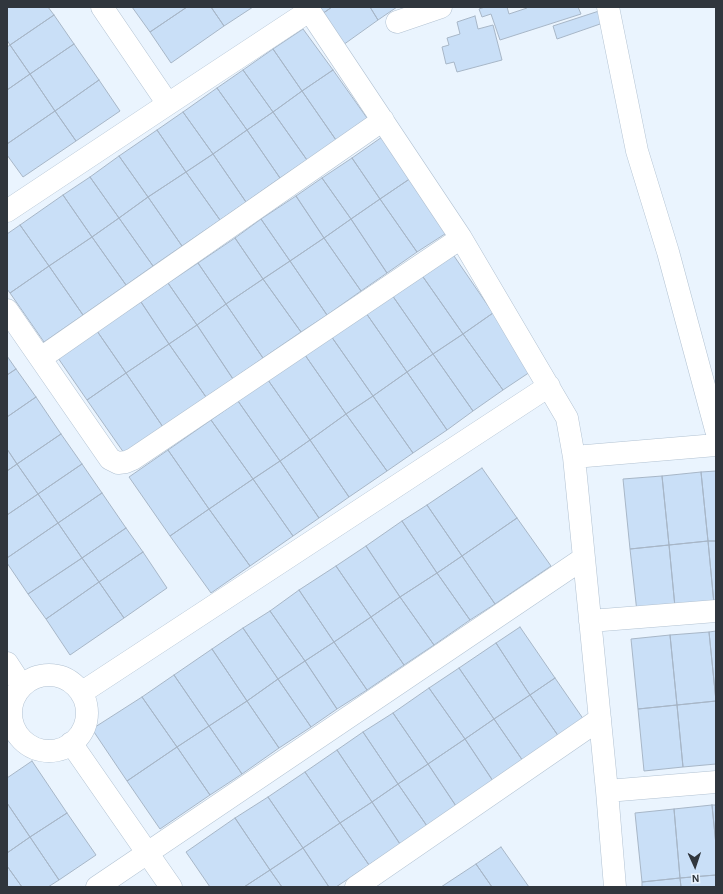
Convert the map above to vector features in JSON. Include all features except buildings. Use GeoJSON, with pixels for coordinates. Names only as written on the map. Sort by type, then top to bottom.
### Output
{"type":"FeatureCollection","features":[{"type":"Feature","properties":{"kind":"street"},"geometry":{"type":"LineString","coordinates":[[102,7],[168,104]]}},
{"type":"Feature","properties":{"kind":"street"},"geometry":{"type":"LineString","coordinates":[[397,22],[441,7]]}},
{"type":"Feature","properties":{"kind":"street"},"geometry":{"type":"LineString","coordinates":[[608,7],[637,151],[668,252],[716,430]]}},
{"type":"Feature","properties":{"kind":"street"},"geometry":{"type":"LineString","coordinates":[[7,211],[308,9],[461,238],[567,418],[574,458],[615,887]]}},
{"type":"Feature","properties":{"kind":"street"},"geometry":{"type":"LineString","coordinates":[[41,358],[383,120]]}},
{"type":"Feature","properties":{"kind":"street"},"geometry":{"type":"LineString","coordinates":[[7,310],[110,459],[118,463],[126,462],[134,459],[461,238]]}},
{"type":"Feature","properties":{"kind":"street"},"geometry":{"type":"LineString","coordinates":[[81,693],[549,386]]}},
{"type":"Feature","properties":{"kind":"street"},"geometry":{"type":"LineString","coordinates":[[574,458],[716,445]]}},
{"type":"Feature","properties":{"kind":"street"},"geometry":{"type":"LineString","coordinates":[[97,887],[584,558]]}},
{"type":"Feature","properties":{"kind":"street"},"geometry":{"type":"LineString","coordinates":[[590,621],[716,611]]}},
{"type":"Feature","properties":{"kind":"street"},"geometry":{"type":"LineString","coordinates":[[7,663],[22,686]]}},
{"type":"Feature","properties":{"kind":"street"},"geometry":{"type":"LineString","coordinates":[[42,675],[53,675],[64,678],[74,684],[86,703],[87,714],[85,725],[79,735],[71,743],[60,749],[48,750],[35,748],[11,735],[10,708],[14,696],[22,686],[31,679],[42,675]]}},
{"type":"Feature","properties":{"kind":"street"},"geometry":{"type":"LineString","coordinates":[[356,887],[600,719]]}},
{"type":"Feature","properties":{"kind":"street"},"geometry":{"type":"LineString","coordinates":[[71,743],[171,887]]}},
{"type":"Feature","properties":{"kind":"street"},"geometry":{"type":"LineString","coordinates":[[607,791],[716,782]]}}]}
